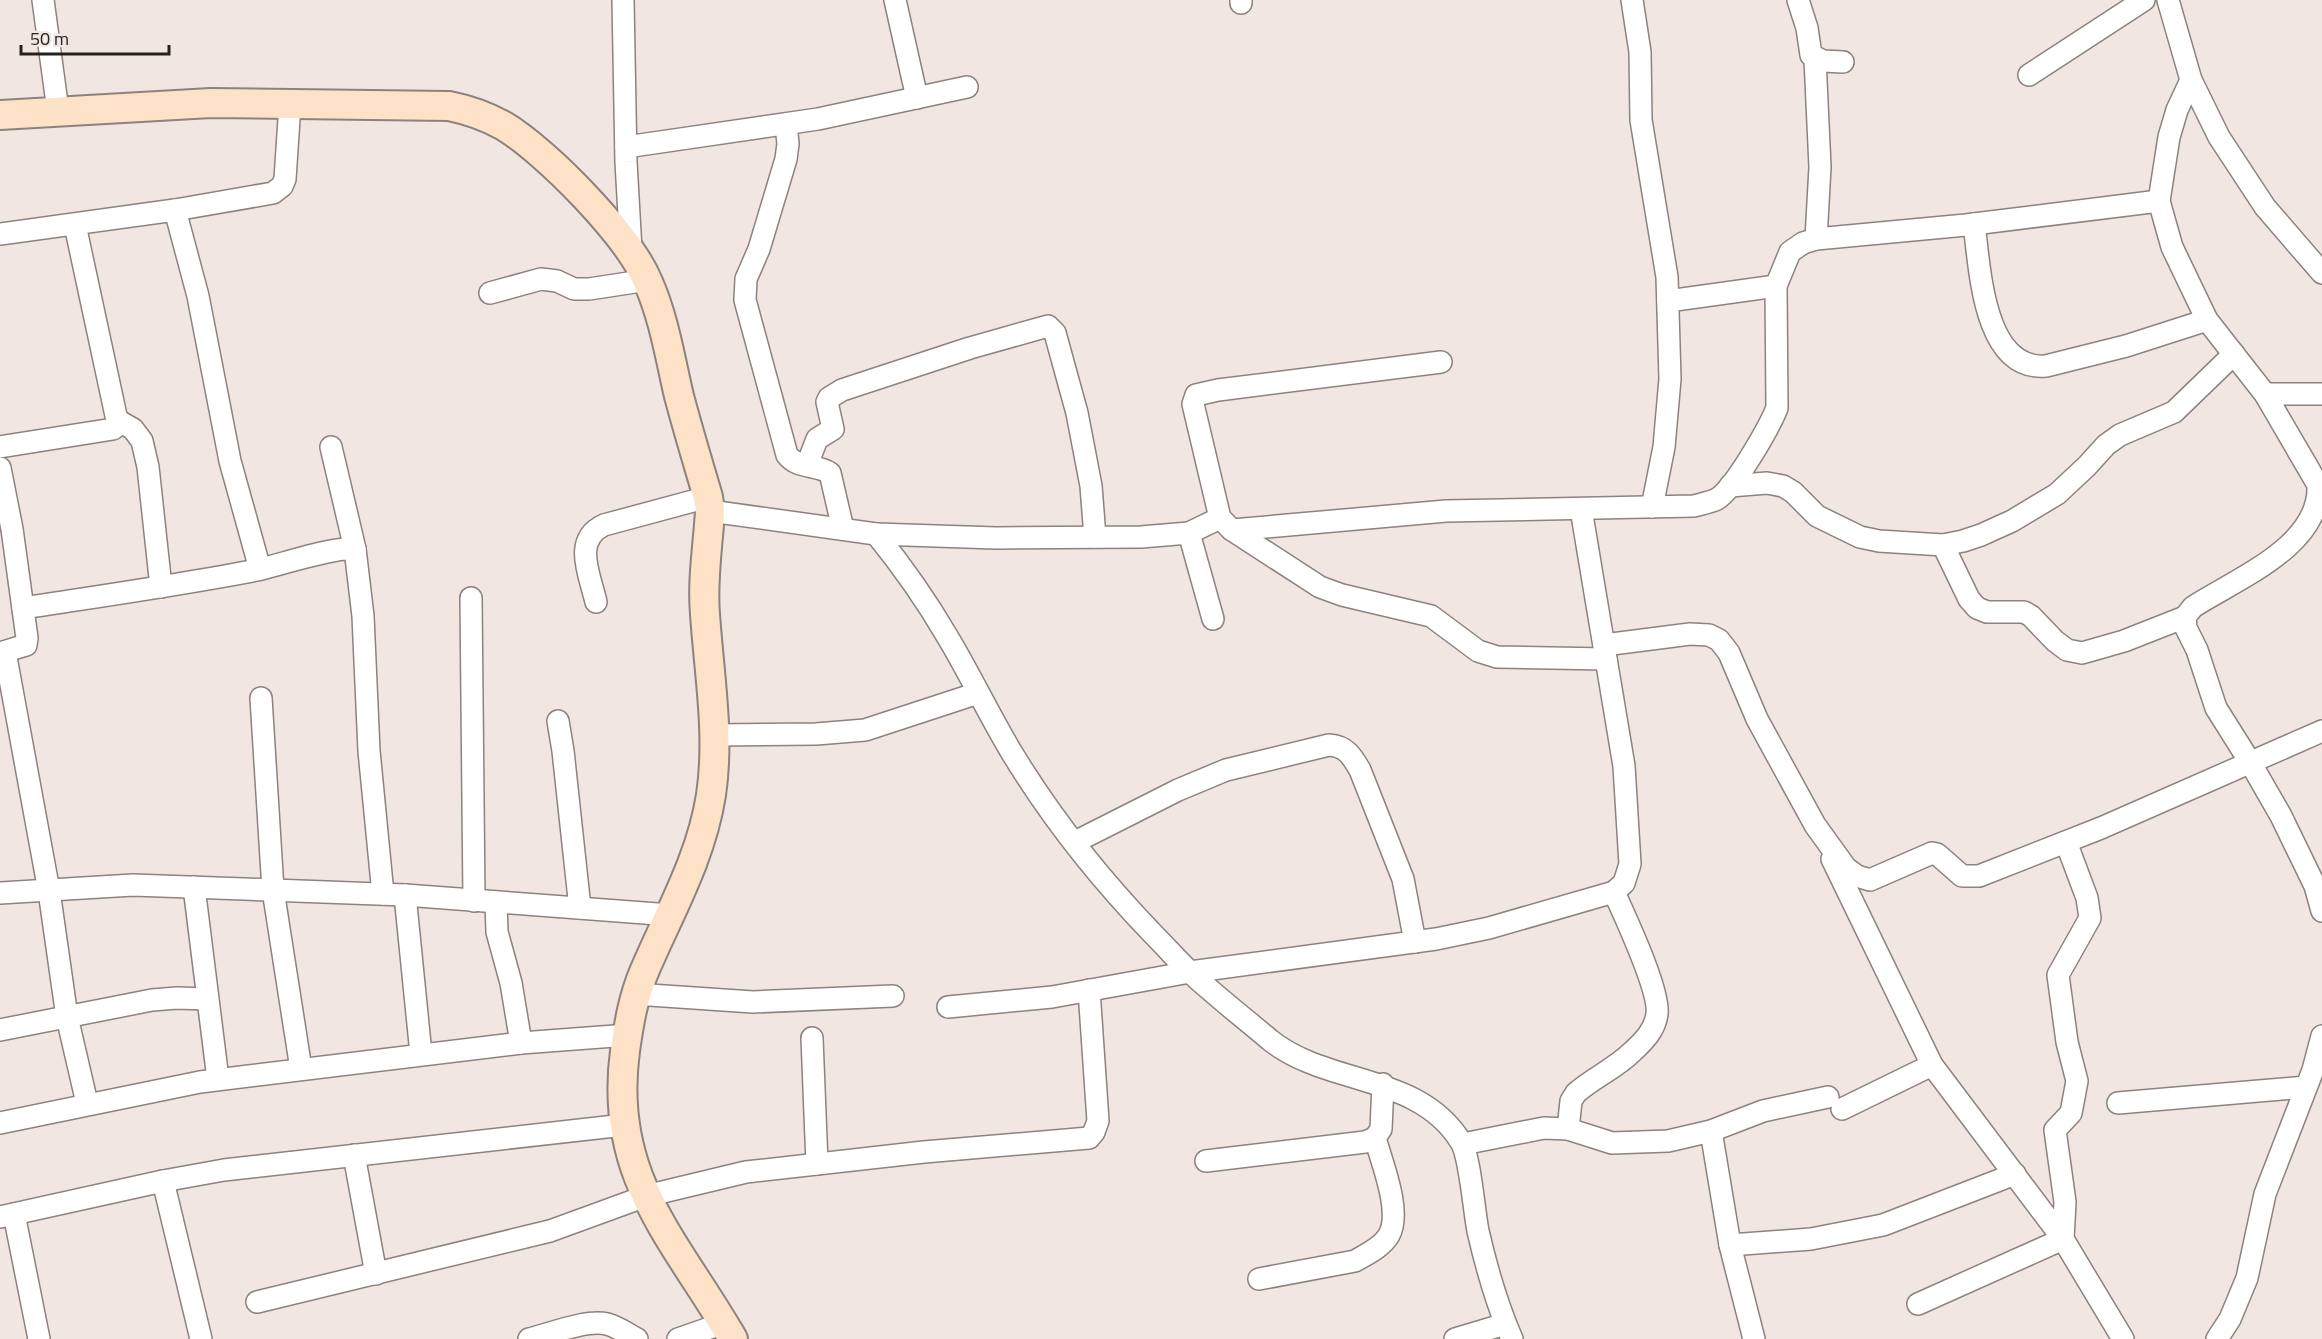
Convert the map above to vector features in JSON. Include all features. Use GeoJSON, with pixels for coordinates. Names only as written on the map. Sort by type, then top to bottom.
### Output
{"type":"FeatureCollection","features":[{"type":"Feature","properties":{"kind":"main road"},"geometry":{"type":"LineString","coordinates":[[0,115],[211,103],[449,106],[475,112],[504,126],[541,152],[631,250],[648,280],[661,316],[709,504],[704,612],[715,735],[711,794],[705,825],[682,892],[635,994],[624,1062],[624,1125],[631,1158],[646,1196],[673,1244],[729,1331]]}},
{"type":"Feature","properties":{"kind":"street"},"geometry":{"type":"LineString","coordinates":[[43,0],[58,111]]}},
{"type":"Feature","properties":{"kind":"street"},"geometry":{"type":"LineString","coordinates":[[623,0],[631,250]]}},
{"type":"Feature","properties":{"kind":"street"},"geometry":{"type":"LineString","coordinates":[[895,0],[917,98]]}},
{"type":"Feature","properties":{"kind":"street"},"geometry":{"type":"LineString","coordinates":[[1632,0],[1640,52],[1641,120],[1667,277],[1668,301],[1670,379],[1664,447],[1652,507]]}},
{"type":"Feature","properties":{"kind":"street"},"geometry":{"type":"LineString","coordinates":[[1798,0],[1807,28],[1811,55],[1823,61],[1843,62]]}},
{"type":"Feature","properties":{"kind":"street"},"geometry":{"type":"LineString","coordinates":[[2029,75],[2144,0]]}},
{"type":"Feature","properties":{"kind":"street"},"geometry":{"type":"LineString","coordinates":[[2168,0],[2191,80],[2219,136],[2265,207],[2322,273]]}},
{"type":"Feature","properties":{"kind":"street"},"geometry":{"type":"LineString","coordinates":[[1815,59],[1820,167],[1816,239]]}},
{"type":"Feature","properties":{"kind":"street"},"geometry":{"type":"LineString","coordinates":[[1943,545],[1969,599],[1977,608],[1987,612],[2024,612],[2067,650],[2082,653],[2124,641],[2185,617],[2193,607],[2286,550],[2301,535],[2320,496],[2318,485],[2265,394],[2207,320],[2172,246],[2159,201],[2169,137],[2177,110],[2191,80]]}},
{"type":"Feature","properties":{"kind":"street"},"geometry":{"type":"LineString","coordinates":[[626,147],[786,124],[967,87]]}},
{"type":"Feature","properties":{"kind":"street"},"geometry":{"type":"LineString","coordinates":[[0,234],[175,210],[269,194],[278,190],[285,179],[290,104]]}},
{"type":"Feature","properties":{"kind":"street"},"geometry":{"type":"LineString","coordinates":[[786,124],[788,144],[786,159],[759,249],[746,279],[745,300],[787,455],[793,462],[823,469],[832,475],[843,529]]}},
{"type":"Feature","properties":{"kind":"street"},"geometry":{"type":"LineString","coordinates":[[597,602],[586,557],[587,540],[595,529],[604,525],[709,504],[876,534],[996,538],[1189,533],[1226,524],[1446,511],[1694,506],[1717,499],[1730,486],[1772,421],[1777,408],[1776,286],[1790,252],[1803,243],[1816,239],[1974,224],[2159,201]]}},
{"type":"Feature","properties":{"kind":"street"},"geometry":{"type":"LineString","coordinates":[[175,210],[198,296],[230,461],[260,569]]}},
{"type":"Feature","properties":{"kind":"street"},"geometry":{"type":"LineString","coordinates":[[1974,224],[1984,296],[1997,335],[2008,353],[2025,364],[2036,367],[2046,366],[2126,346],[2207,320]]}},
{"type":"Feature","properties":{"kind":"street"},"geometry":{"type":"LineString","coordinates":[[0,447],[113,429],[118,425],[119,421],[75,225]]}},
{"type":"Feature","properties":{"kind":"street"},"geometry":{"type":"LineString","coordinates":[[490,293],[541,279],[557,281],[574,289],[648,280]]}},
{"type":"Feature","properties":{"kind":"street"},"geometry":{"type":"LineString","coordinates":[[1668,301],[1776,286]]}},
{"type":"Feature","properties":{"kind":"street"},"geometry":{"type":"LineString","coordinates":[[807,465],[817,439],[833,429],[827,402],[842,390],[970,348],[1048,326],[1055,333],[1077,414],[1091,486],[1095,537]]}},
{"type":"Feature","properties":{"kind":"street"},"geometry":{"type":"LineString","coordinates":[[1730,486],[1775,483],[1793,492],[1817,516],[1860,537],[1879,541],[1943,545],[1981,535],[2012,521],[2057,494],[2106,445],[2120,435],[2174,412],[2234,354]]}},
{"type":"Feature","properties":{"kind":"street"},"geometry":{"type":"LineString","coordinates":[[1441,362],[1218,390],[1196,395],[1193,404],[1226,524],[1320,587],[1342,595],[1431,616],[1478,651],[1497,657],[1605,652],[1690,634],[1709,635],[1719,640],[1729,653],[1757,719],[1815,825],[1932,1065],[2063,1239],[2123,1339]]}},
{"type":"Feature","properties":{"kind":"street"},"geometry":{"type":"LineString","coordinates":[[2265,394],[2322,394]]}},
{"type":"Feature","properties":{"kind":"street"},"geometry":{"type":"LineString","coordinates":[[119,421],[133,429],[142,441],[148,467],[161,587]]}},
{"type":"Feature","properties":{"kind":"street"},"geometry":{"type":"LineString","coordinates":[[331,447],[355,549],[363,616],[369,751],[383,894]]}},
{"type":"Feature","properties":{"kind":"street"},"geometry":{"type":"LineString","coordinates":[[0,468],[6,530],[23,608],[27,642],[22,647],[2,652],[49,891],[67,1017],[87,1104]]}},
{"type":"Feature","properties":{"kind":"street"},"geometry":{"type":"LineString","coordinates":[[948,1007],[1052,997],[1190,972],[1415,942],[1489,928],[1614,892],[1624,883],[1630,864],[1624,766],[1581,509]]}},
{"type":"Feature","properties":{"kind":"street"},"geometry":{"type":"LineString","coordinates":[[1189,533],[1213,619]]}},
{"type":"Feature","properties":{"kind":"street"},"geometry":{"type":"LineString","coordinates":[[876,534],[902,566],[946,635],[1013,755],[1118,898],[1190,972],[1274,1042],[1294,1056],[1321,1067],[1383,1084],[1431,1110],[1448,1124],[1463,1144],[1479,1233],[1509,1332],[1455,1339]]}},
{"type":"Feature","properties":{"kind":"street"},"geometry":{"type":"LineString","coordinates":[[23,608],[161,587],[260,569],[333,551],[355,549]]}},
{"type":"Feature","properties":{"kind":"street"},"geometry":{"type":"LineString","coordinates":[[471,598],[474,901]]}},
{"type":"Feature","properties":{"kind":"street"},"geometry":{"type":"LineString","coordinates":[[2185,617],[2186,628],[2197,650],[2216,708],[2250,762],[2315,886],[2322,911]]}},
{"type":"Feature","properties":{"kind":"street"},"geometry":{"type":"LineString","coordinates":[[715,735],[816,734],[865,730],[978,693]]}},
{"type":"Feature","properties":{"kind":"street"},"geometry":{"type":"LineString","coordinates":[[261,698],[273,890],[301,1069]]}},
{"type":"Feature","properties":{"kind":"street"},"geometry":{"type":"LineString","coordinates":[[558,721],[580,908]]}},
{"type":"Feature","properties":{"kind":"street"},"geometry":{"type":"LineString","coordinates":[[1815,825],[1846,868],[1857,876],[1870,880],[1932,853],[1937,854],[1962,876],[1979,876],[2066,842],[2322,731]]}},
{"type":"Feature","properties":{"kind":"street"},"geometry":{"type":"LineString","coordinates":[[1075,842],[1178,790],[1226,770],[1329,745],[1339,746],[1351,754],[1360,770],[1403,879],[1415,942]]}},
{"type":"Feature","properties":{"kind":"street"},"geometry":{"type":"LineString","coordinates":[[2063,1239],[2064,1202],[2055,1130],[2070,1113],[2077,1081],[2067,1042],[2058,975],[2090,918],[2087,898],[2066,842]]}},
{"type":"Feature","properties":{"kind":"street"},"geometry":{"type":"LineString","coordinates":[[0,893],[133,885],[405,895],[671,915]]}},
{"type":"Feature","properties":{"kind":"street"},"geometry":{"type":"LineString","coordinates":[[194,887],[218,1079]]}},
{"type":"Feature","properties":{"kind":"street"},"geometry":{"type":"LineString","coordinates":[[1568,1128],[1570,1101],[1576,1093],[1630,1055],[1647,1038],[1657,1014],[1657,1004],[1644,964],[1614,892]]}},
{"type":"Feature","properties":{"kind":"street"},"geometry":{"type":"LineString","coordinates":[[405,895],[421,1054]]}},
{"type":"Feature","properties":{"kind":"street"},"geometry":{"type":"LineString","coordinates":[[496,902],[497,932],[511,983],[521,1043]]}},
{"type":"Feature","properties":{"kind":"street"},"geometry":{"type":"LineString","coordinates":[[257,1302],[550,1231],[646,1196],[746,1172],[924,1152],[1089,1138],[1098,1121],[1089,990]]}},
{"type":"Feature","properties":{"kind":"street"},"geometry":{"type":"LineString","coordinates":[[635,994],[753,1002],[893,996]]}},
{"type":"Feature","properties":{"kind":"street"},"geometry":{"type":"LineString","coordinates":[[0,1030],[152,1000],[207,999]]}},
{"type":"Feature","properties":{"kind":"street"},"geometry":{"type":"LineString","coordinates":[[0,1123],[218,1079],[521,1043],[628,1035]]}},
{"type":"Feature","properties":{"kind":"street"},"geometry":{"type":"LineString","coordinates":[[2217,1339],[2230,1318],[2247,1278],[2265,1194],[2314,1075],[2322,1036]]}},
{"type":"Feature","properties":{"kind":"street"},"geometry":{"type":"LineString","coordinates":[[812,1038],[817,1164]]}},
{"type":"Feature","properties":{"kind":"street"},"geometry":{"type":"LineString","coordinates":[[1463,1144],[1544,1128],[1568,1128],[1612,1143],[1668,1141],[1711,1131],[1763,1111],[1835,1103],[1932,1065]]}},
{"type":"Feature","properties":{"kind":"street"},"geometry":{"type":"LineString","coordinates":[[2118,1103],[2314,1075]]}},
{"type":"Feature","properties":{"kind":"street"},"geometry":{"type":"LineString","coordinates":[[1206,1161],[1365,1142],[1376,1138],[1381,1129],[1383,1084]]}},
{"type":"Feature","properties":{"kind":"street"},"geometry":{"type":"LineString","coordinates":[[39,1339],[7,1215],[224,1170],[624,1125]]}},
{"type":"Feature","properties":{"kind":"street"},"geometry":{"type":"LineString","coordinates":[[1711,1131],[1730,1245],[1754,1339]]}},
{"type":"Feature","properties":{"kind":"street"},"geometry":{"type":"LineString","coordinates":[[1259,1279],[1355,1260],[1369,1253],[1388,1236],[1392,1227],[1393,1207],[1376,1138]]}},
{"type":"Feature","properties":{"kind":"street"},"geometry":{"type":"LineString","coordinates":[[354,1155],[376,1274]]}},
{"type":"Feature","properties":{"kind":"street"},"geometry":{"type":"LineString","coordinates":[[1730,1245],[1810,1239],[1883,1225],[2014,1174]]}},
{"type":"Feature","properties":{"kind":"street"},"geometry":{"type":"LineString","coordinates":[[163,1181],[201,1339]]}},
{"type":"Feature","properties":{"kind":"street"},"geometry":{"type":"LineString","coordinates":[[1918,1304],[2063,1239]]}},
{"type":"Feature","properties":{"kind":"street"},"geometry":{"type":"LineString","coordinates":[[529,1339],[601,1323],[614,1326],[637,1339]]}},
{"type":"Feature","properties":{"kind":"street"},"geometry":{"type":"LineString","coordinates":[[678,1339],[729,1331]]}}]}
